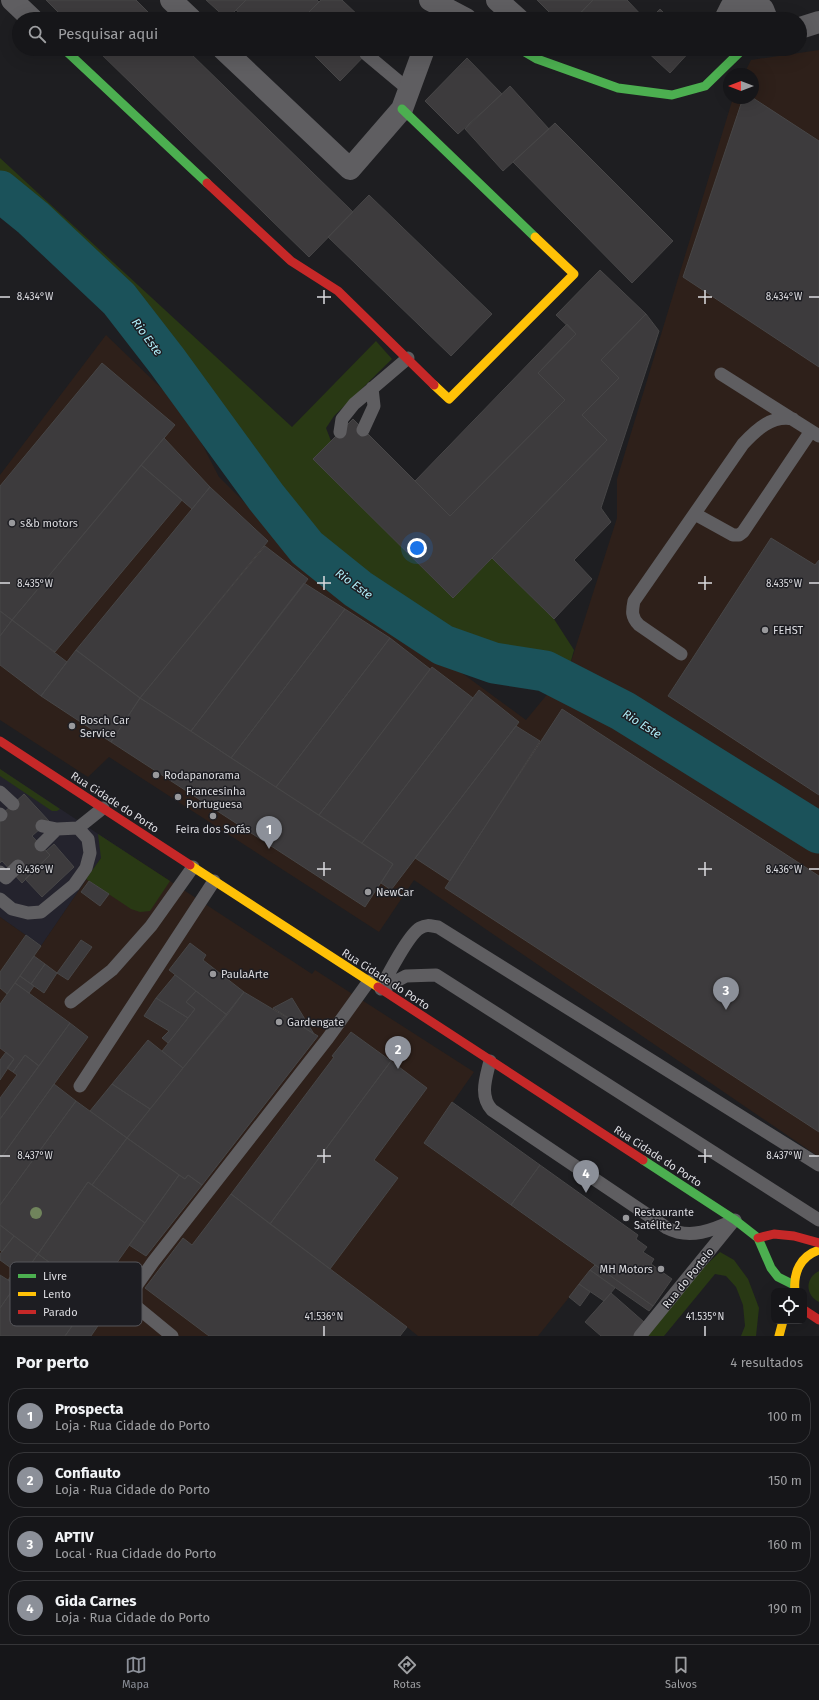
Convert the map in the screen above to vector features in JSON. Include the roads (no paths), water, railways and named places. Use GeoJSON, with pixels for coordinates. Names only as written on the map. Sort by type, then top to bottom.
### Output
{"type":"FeatureCollection","features":[{"type":"Feature","properties":{"kind":"street"},"geometry":{"type":"LineString","coordinates":[[12,0],[25,12]]}},
{"type":"Feature","properties":{"kind":"street"},"geometry":{"type":"LineString","coordinates":[[171,0],[184,12]]}},
{"type":"Feature","properties":{"kind":"street"},"geometry":{"type":"LineString","coordinates":[[497,0],[510,12]]}},
{"type":"Feature","properties":{"kind":"street"},"geometry":{"type":"LineString","coordinates":[[728,12],[731,7],[747,1],[763,9],[764,12]]}},
{"type":"Feature","properties":{"kind":"street"},"geometry":{"type":"LineString","coordinates":[[435,8],[446,12]]}},
{"type":"Feature","properties":{"kind":"street"},"geometry":{"type":"LineString","coordinates":[[71,56],[291,261],[338,291],[449,399],[574,274],[406,99]]}},
{"type":"Feature","properties":{"kind":"street"},"geometry":{"type":"LineString","coordinates":[[230,56],[350,169],[406,99],[421,56]]}},
{"type":"Feature","properties":{"kind":"street"},"geometry":{"type":"LineString","coordinates":[[541,56],[618,88],[672,95],[705,86],[736,56]]}},
{"type":"Feature","properties":{"kind":"street","name":"Rua Cidade do Porto"},"geometry":{"type":"LineString","coordinates":[[0,741],[369,981],[490,1062],[735,1220],[758,1238],[771,1268],[778,1277],[794,1288],[796,1271],[804,1259],[819,1250]]}},
{"type":"Feature","properties":{"kind":"street"},"geometry":{"type":"LineString","coordinates":[[758,1238],[774,1234],[794,1236],[819,1243]]}},
{"type":"Feature","properties":{"kind":"street"},"geometry":{"type":"LineString","coordinates":[[807,1313],[819,1320]]}},
{"type":"Feature","properties":{"kind":"street"},"geometry":{"type":"LineString","coordinates":[[779,1336],[782,1324]]}},
{"type":"Feature","properties":{"kind":"lane"},"geometry":{"type":"LineString","coordinates":[[368,56],[406,99]]}},
{"type":"Feature","properties":{"kind":"lane"},"geometry":{"type":"LineString","coordinates":[[340,432],[342,419],[354,404],[408,358]]}},
{"type":"Feature","properties":{"kind":"lane"},"geometry":{"type":"LineString","coordinates":[[695,514],[733,535],[739,535],[743,532],[815,433],[721,374]]}},
{"type":"Feature","properties":{"kind":"lane"},"geometry":{"type":"LineString","coordinates":[[363,430],[374,406],[372,388]]}},
{"type":"Feature","properties":{"kind":"lane"},"geometry":{"type":"LineString","coordinates":[[681,654],[633,620],[632,610],[634,601],[743,444],[765,424],[777,419],[793,419]]}},
{"type":"Feature","properties":{"kind":"lane"},"geometry":{"type":"LineString","coordinates":[[0,792],[13,804]]}},
{"type":"Feature","properties":{"kind":"lane"},"geometry":{"type":"LineString","coordinates":[[42,826],[57,829],[78,828],[103,808]]}},
{"type":"Feature","properties":{"kind":"lane"},"geometry":{"type":"LineString","coordinates":[[0,899],[12,909],[28,914],[41,912],[74,884],[86,868],[90,853],[88,839],[78,828]]}},
{"type":"Feature","properties":{"kind":"lane"},"geometry":{"type":"LineString","coordinates":[[41,845],[57,829]]}},
{"type":"Feature","properties":{"kind":"lane"},"geometry":{"type":"LineString","coordinates":[[0,872],[6,878],[18,866]]}},
{"type":"Feature","properties":{"kind":"lane"},"geometry":{"type":"LineString","coordinates":[[71,1002],[117,965],[151,926],[193,867]]}},
{"type":"Feature","properties":{"kind":"lane"},"geometry":{"type":"LineString","coordinates":[[80,1086],[214,881]]}},
{"type":"Feature","properties":{"kind":"lane"},"geometry":{"type":"LineString","coordinates":[[381,989],[412,936],[419,929],[428,925],[438,928],[819,1165]]}},
{"type":"Feature","properties":{"kind":"lane"},"geometry":{"type":"LineString","coordinates":[[381,989],[406,976],[436,975],[819,1220]]}},
{"type":"Feature","properties":{"kind":"lane"},"geometry":{"type":"LineString","coordinates":[[142,1278],[328,1038],[369,981]]}},
{"type":"Feature","properties":{"kind":"lane"},"geometry":{"type":"LineString","coordinates":[[490,1062],[484,1096],[487,1104],[492,1110],[667,1228],[675,1232],[700,1233],[713,1230],[735,1220]]}},
{"type":"Feature","properties":{"kind":"lane","name":"Rua do Portelo"},"geometry":{"type":"LineString","coordinates":[[640,1336],[735,1220]]}},
{"type":"Feature","properties":{"kind":"lane"},"geometry":{"type":"LineString","coordinates":[[142,1311],[172,1336]]}},
{"type":"Feature","properties":{"kind":"waterway","name":"Rio Este"},"geometry":{"type":"LineString","coordinates":[[0,191],[33,218],[119,299],[167,361],[266,497],[307,548],[358,589],[443,645],[494,663],[545,671],[623,711],[819,833]]}},
{"type":"Feature","properties":{"kind":"place","name":"s&b motors"},"geometry":{"type":"Point","coordinates":[12,523]}},
{"type":"Feature","properties":{"kind":"place","name":"FEHST"},"geometry":{"type":"Point","coordinates":[765,630]}},
{"type":"Feature","properties":{"kind":"place","name":"Bosch Car Service"},"geometry":{"type":"Point","coordinates":[72,726]}},
{"type":"Feature","properties":{"kind":"place","name":"Rodapanorama"},"geometry":{"type":"Point","coordinates":[156,775]}},
{"type":"Feature","properties":{"kind":"place","name":"Francesinha Portuguesa"},"geometry":{"type":"Point","coordinates":[178,797]}},
{"type":"Feature","properties":{"kind":"place","name":"Feira dos Sofás"},"geometry":{"type":"Point","coordinates":[213,816]}},
{"type":"Feature","properties":{"kind":"place","name":"Prospecta"},"geometry":{"type":"Point","coordinates":[269,849]}},
{"type":"Feature","properties":{"kind":"place","name":"NewCar"},"geometry":{"type":"Point","coordinates":[368,892]}},
{"type":"Feature","properties":{"kind":"place","name":"PaulaArte"},"geometry":{"type":"Point","coordinates":[213,974]}},
{"type":"Feature","properties":{"kind":"place","name":"APTIV"},"geometry":{"type":"Point","coordinates":[726,1010]}},
{"type":"Feature","properties":{"kind":"place","name":"Gardengate"},"geometry":{"type":"Point","coordinates":[279,1022]}},
{"type":"Feature","properties":{"kind":"place","name":"Confiauto"},"geometry":{"type":"Point","coordinates":[398,1069]}},
{"type":"Feature","properties":{"kind":"place","name":"Gida Carnes"},"geometry":{"type":"Point","coordinates":[586,1193]}},
{"type":"Feature","properties":{"kind":"place","name":"Restaurante Satélite 2"},"geometry":{"type":"Point","coordinates":[626,1218]}},
{"type":"Feature","properties":{"kind":"place","name":"MH Motors"},"geometry":{"type":"Point","coordinates":[661,1269]}}]}
